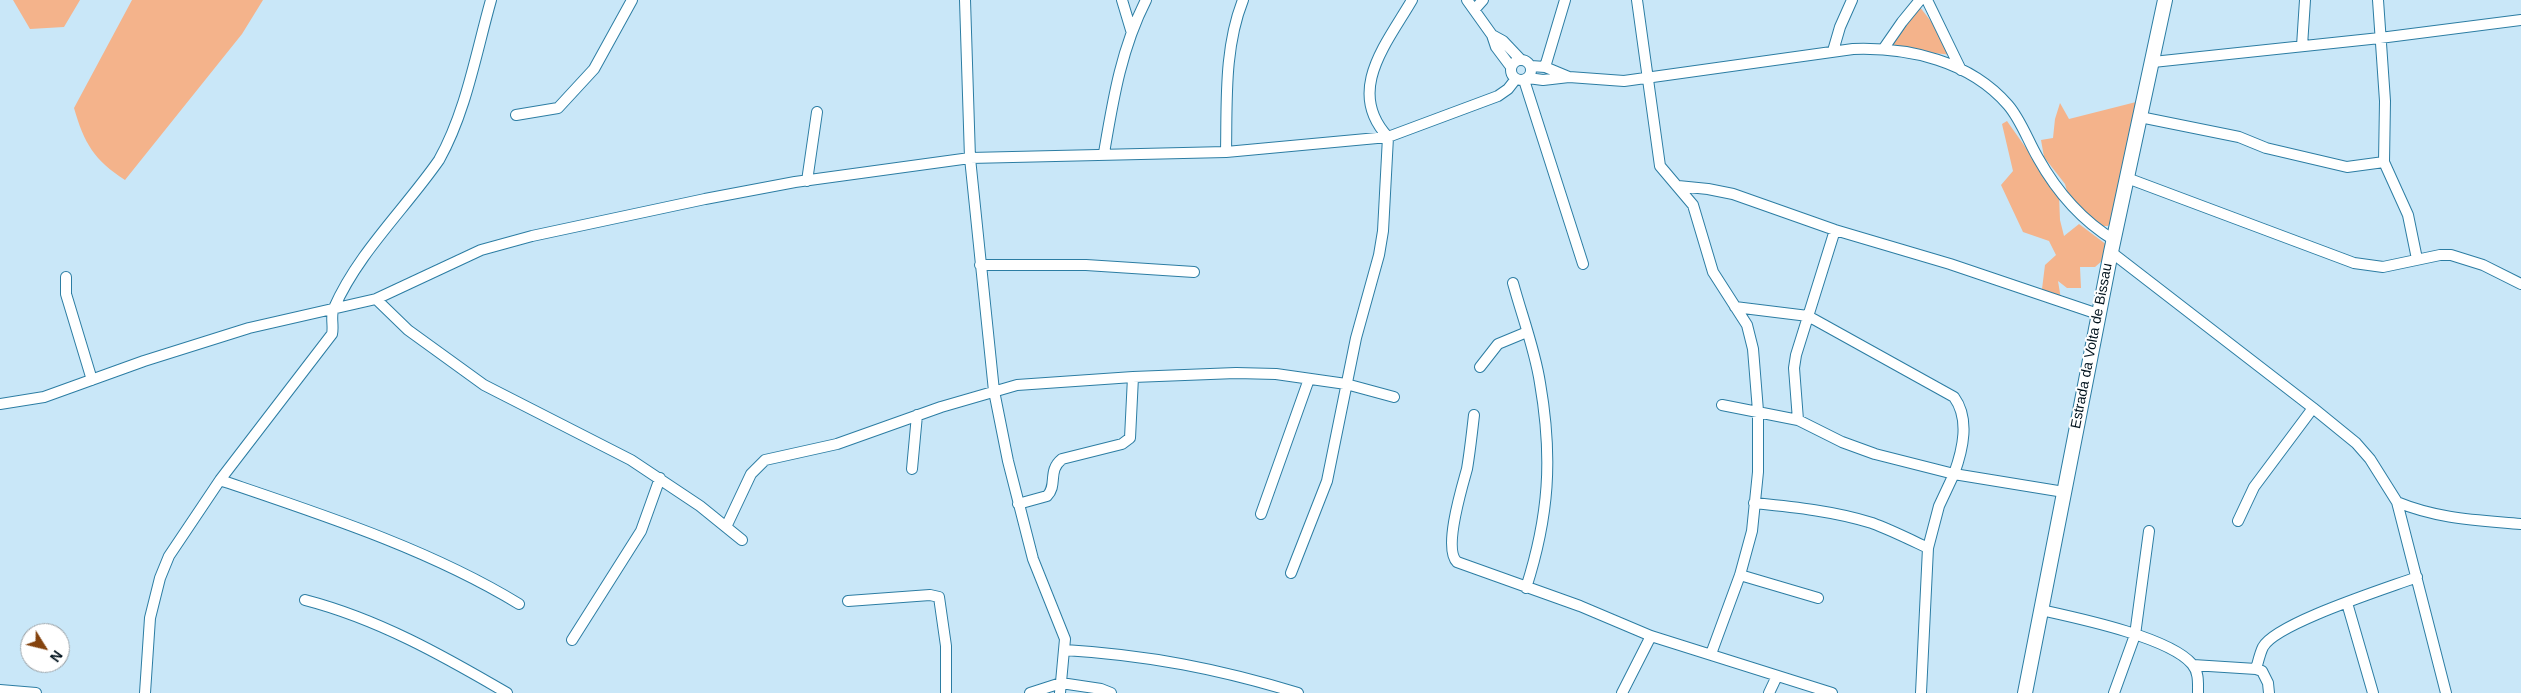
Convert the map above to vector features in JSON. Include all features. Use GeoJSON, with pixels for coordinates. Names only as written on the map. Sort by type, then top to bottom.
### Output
{"type":"FeatureCollection","features":[{"type":"Feature","properties":{"kind":"main road","name":"Estrada da Volta de Bissau"},"geometry":{"type":"LineString","coordinates":[[2025,693],[2098,314],[2165,0]]}},
{"type":"Feature","properties":{"kind":"street"},"geometry":{"type":"LineString","coordinates":[[145,693],[150,618],[160,578],[177,542],[220,480],[332,334],[334,326],[332,310],[362,262],[423,184],[449,142],[491,0]]}},
{"type":"Feature","properties":{"kind":"street"},"geometry":{"type":"LineString","coordinates":[[516,115],[558,108],[594,69],[632,0]]}},
{"type":"Feature","properties":{"kind":"street"},"geometry":{"type":"LineString","coordinates":[[966,0],[970,158],[994,391],[1018,504],[1036,566],[1065,640],[1061,688]]}},
{"type":"Feature","properties":{"kind":"street"},"geometry":{"type":"LineString","coordinates":[[1122,0],[1131,30]]}},
{"type":"Feature","properties":{"kind":"street"},"geometry":{"type":"LineString","coordinates":[[1104,153],[1112,108],[1131,30],[1146,0]]}},
{"type":"Feature","properties":{"kind":"street"},"geometry":{"type":"LineString","coordinates":[[1226,152],[1230,54],[1232,38],[1243,0]]}},
{"type":"Feature","properties":{"kind":"street"},"geometry":{"type":"LineString","coordinates":[[1291,573],[1327,481],[1337,442],[1346,384],[1379,255],[1384,223],[1388,137],[1374,120],[1370,77],[1380,54],[1412,0]]}},
{"type":"Feature","properties":{"kind":"street"},"geometry":{"type":"LineString","coordinates":[[1467,0],[1492,35],[1496,47],[1511,66],[1510,74],[1523,79],[1543,80],[1569,77],[1609,82],[1648,80],[1833,51],[1884,48],[1928,56],[1961,70],[1992,90],[2009,106],[2048,174],[2060,192],[2083,218],[2112,246],[2361,448],[2381,474],[2397,502],[2446,693]]}},
{"type":"Feature","properties":{"kind":"street"},"geometry":{"type":"LineString","coordinates":[[1475,9],[1483,0]]}},
{"type":"Feature","properties":{"kind":"street"},"geometry":{"type":"LineString","coordinates":[[1545,67],[1565,0]]}},
{"type":"Feature","properties":{"kind":"street"},"geometry":{"type":"LineString","coordinates":[[1638,0],[1657,155],[1660,166],[1693,205],[1713,272],[1747,325],[1751,337],[1758,411],[1758,472],[1752,531],[1740,575],[1711,654]]}},
{"type":"Feature","properties":{"kind":"street"},"geometry":{"type":"LineString","coordinates":[[1833,51],[1840,26],[1852,0]]}},
{"type":"Feature","properties":{"kind":"street"},"geometry":{"type":"LineString","coordinates":[[1884,48],[1920,0]]}},
{"type":"Feature","properties":{"kind":"street"},"geometry":{"type":"LineString","coordinates":[[1927,0],[1961,70]]}},
{"type":"Feature","properties":{"kind":"street"},"geometry":{"type":"LineString","coordinates":[[2302,46],[2305,0]]}},
{"type":"Feature","properties":{"kind":"street"},"geometry":{"type":"LineString","coordinates":[[2378,0],[2385,101],[2384,162],[2408,215],[2416,259]]}},
{"type":"Feature","properties":{"kind":"street"},"geometry":{"type":"LineString","coordinates":[[2153,62],[2380,38],[2521,20]]}},
{"type":"Feature","properties":{"kind":"street"},"geometry":{"type":"LineString","coordinates":[[1492,35],[1503,41],[1521,60],[1530,66],[1545,67],[1569,77]]}},
{"type":"Feature","properties":{"kind":"street"},"geometry":{"type":"LineString","coordinates":[[1511,66],[1521,60]]}},
{"type":"Feature","properties":{"kind":"street"},"geometry":{"type":"LineString","coordinates":[[0,404],[44,397],[249,328],[376,299],[481,250],[705,199],[807,181],[970,158],[1104,153],[1226,152],[1388,137],[1498,96],[1523,79],[1530,66]]}},
{"type":"Feature","properties":{"kind":"street"},"geometry":{"type":"LineString","coordinates":[[1523,79],[1582,264]]}},
{"type":"Feature","properties":{"kind":"street"},"geometry":{"type":"LineString","coordinates":[[807,181],[817,112]]}},
{"type":"Feature","properties":{"kind":"street"},"geometry":{"type":"LineString","coordinates":[[2140,117],[2239,137],[2266,148],[2347,167],[2384,162]]}},
{"type":"Feature","properties":{"kind":"street"},"geometry":{"type":"LineString","coordinates":[[2127,178],[2354,263],[2383,267],[2440,255],[2462,258],[2483,265],[2521,284]]}},
{"type":"Feature","properties":{"kind":"street"},"geometry":{"type":"LineString","coordinates":[[1678,186],[1733,194],[1835,230],[1941,261],[2098,314]]}},
{"type":"Feature","properties":{"kind":"street"},"geometry":{"type":"LineString","coordinates":[[1798,420],[1794,368],[1835,230]]}},
{"type":"Feature","properties":{"kind":"street"},"geometry":{"type":"LineString","coordinates":[[980,264],[1086,265],[1194,272]]}},
{"type":"Feature","properties":{"kind":"street"},"geometry":{"type":"LineString","coordinates":[[66,277],[66,294],[92,380]]}},
{"type":"Feature","properties":{"kind":"street"},"geometry":{"type":"LineString","coordinates":[[1514,283],[1540,384],[1548,489],[1544,520],[1526,588]]}},
{"type":"Feature","properties":{"kind":"street"},"geometry":{"type":"LineString","coordinates":[[376,299],[408,330],[484,385],[631,460],[660,478],[742,540]]}},
{"type":"Feature","properties":{"kind":"street"},"geometry":{"type":"LineString","coordinates":[[1735,307],[1808,316],[1954,397],[1962,408],[1964,430],[1954,474],[1939,506],[1928,548],[1921,693]]}},
{"type":"Feature","properties":{"kind":"street"},"geometry":{"type":"LineString","coordinates":[[1480,367],[1498,344],[1527,332]]}},
{"type":"Feature","properties":{"kind":"street"},"geometry":{"type":"LineString","coordinates":[[726,528],[751,474],[765,460],[836,444],[917,415],[994,391],[1031,382],[1276,374],[1346,384],[1394,397]]}},
{"type":"Feature","properties":{"kind":"street"},"geometry":{"type":"LineString","coordinates":[[1018,504],[1042,499],[1050,493],[1052,470],[1062,459],[1122,444],[1130,438],[1133,378]]}},
{"type":"Feature","properties":{"kind":"street"},"geometry":{"type":"LineString","coordinates":[[1261,514],[1309,378]]}},
{"type":"Feature","properties":{"kind":"street"},"geometry":{"type":"LineString","coordinates":[[1722,405],[1798,420],[1842,442],[1875,454],[1954,474],[2064,492]]}},
{"type":"Feature","properties":{"kind":"street"},"geometry":{"type":"LineString","coordinates":[[2238,521],[2254,487],[2313,408]]}},
{"type":"Feature","properties":{"kind":"street"},"geometry":{"type":"LineString","coordinates":[[912,469],[917,415]]}},
{"type":"Feature","properties":{"kind":"street"},"geometry":{"type":"LineString","coordinates":[[1474,416],[1466,469],[1455,517],[1452,555],[1457,562],[1580,606],[1651,636],[1832,693]]}},
{"type":"Feature","properties":{"kind":"street"},"geometry":{"type":"LineString","coordinates":[[572,640],[638,537],[646,521],[660,478]]}},
{"type":"Feature","properties":{"kind":"street"},"geometry":{"type":"LineString","coordinates":[[220,480],[428,557],[471,577],[519,604]]}},
{"type":"Feature","properties":{"kind":"street"},"geometry":{"type":"LineString","coordinates":[[2397,502],[2419,511],[2443,517],[2521,524]]}},
{"type":"Feature","properties":{"kind":"street"},"geometry":{"type":"LineString","coordinates":[[1754,503],[1802,508],[1856,519],[1896,533],[1928,548]]}},
{"type":"Feature","properties":{"kind":"street"},"geometry":{"type":"LineString","coordinates":[[2114,693],[2135,635],[2149,531]]}},
{"type":"Feature","properties":{"kind":"street"},"geometry":{"type":"LineString","coordinates":[[1740,575],[1818,598]]}},
{"type":"Feature","properties":{"kind":"street"},"geometry":{"type":"LineString","coordinates":[[2256,669],[2263,646],[2283,631],[2347,602],[2417,577]]}},
{"type":"Feature","properties":{"kind":"street"},"geometry":{"type":"LineString","coordinates":[[848,600],[930,595],[939,597],[946,646],[946,693]]}},
{"type":"Feature","properties":{"kind":"street"},"geometry":{"type":"LineString","coordinates":[[305,600],[376,623],[462,667],[507,693]]}},
{"type":"Feature","properties":{"kind":"street"},"geometry":{"type":"LineString","coordinates":[[2347,602],[2373,693]]}},
{"type":"Feature","properties":{"kind":"street"},"geometry":{"type":"LineString","coordinates":[[2041,610],[2135,635],[2176,652],[2193,665],[2198,674],[2198,693]]}},
{"type":"Feature","properties":{"kind":"street"},"geometry":{"type":"LineString","coordinates":[[1622,693],[1651,636]]}},
{"type":"Feature","properties":{"kind":"street"},"geometry":{"type":"LineString","coordinates":[[1065,650],[1133,656],[1198,665],[1298,693]]}},
{"type":"Feature","properties":{"kind":"street"},"geometry":{"type":"LineString","coordinates":[[2193,665],[2256,669],[2262,672],[2268,683],[2269,693]]}},
{"type":"Feature","properties":{"kind":"street"},"geometry":{"type":"LineString","coordinates":[[1769,693],[1777,676]]}},
{"type":"Feature","properties":{"kind":"street"},"geometry":{"type":"LineString","coordinates":[[1030,693],[1061,688],[1101,689],[1111,693]]}},
{"type":"Feature","properties":{"kind":"street"},"geometry":{"type":"LineString","coordinates":[[1,690],[36,693]]}},
{"type":"Feature","properties":{"kind":"shaded area"},"geometry":{"type":"Polygon","coordinates":[[[13,0],[80,0],[64,27],[30,29],[13,0]]]}},
{"type":"Feature","properties":{"kind":"shaded area"},"geometry":{"type":"Polygon","coordinates":[[[132,0],[263,0],[242,34],[125,180],[105,165],[92,150],[86,141],[74,108],[132,0]]]}},
{"type":"Feature","properties":{"kind":"shaded area"},"geometry":{"type":"Polygon","coordinates":[[[1916,2],[1947,42],[1952,55],[1889,48],[1916,2]]]}},
{"type":"Feature","properties":{"kind":"shaded area"},"geometry":{"type":"Polygon","coordinates":[[[2140,101],[2114,218],[2108,226],[2099,226],[2069,198],[2065,184],[2044,157],[2041,140],[2053,138],[2055,119],[2060,103],[2069,119],[2140,101]]]}},
{"type":"Feature","properties":{"kind":"shaded area"},"geometry":{"type":"Polygon","coordinates":[[[2007,121],[2059,195],[2060,220],[2064,236],[2079,224],[2107,245],[2103,260],[2095,267],[2080,267],[2081,288],[2067,288],[2058,281],[2061,299],[2052,304],[2041,297],[2045,265],[2056,255],[2049,241],[2023,232],[2001,185],[2013,171],[2002,124],[2007,121]]]}}]}
